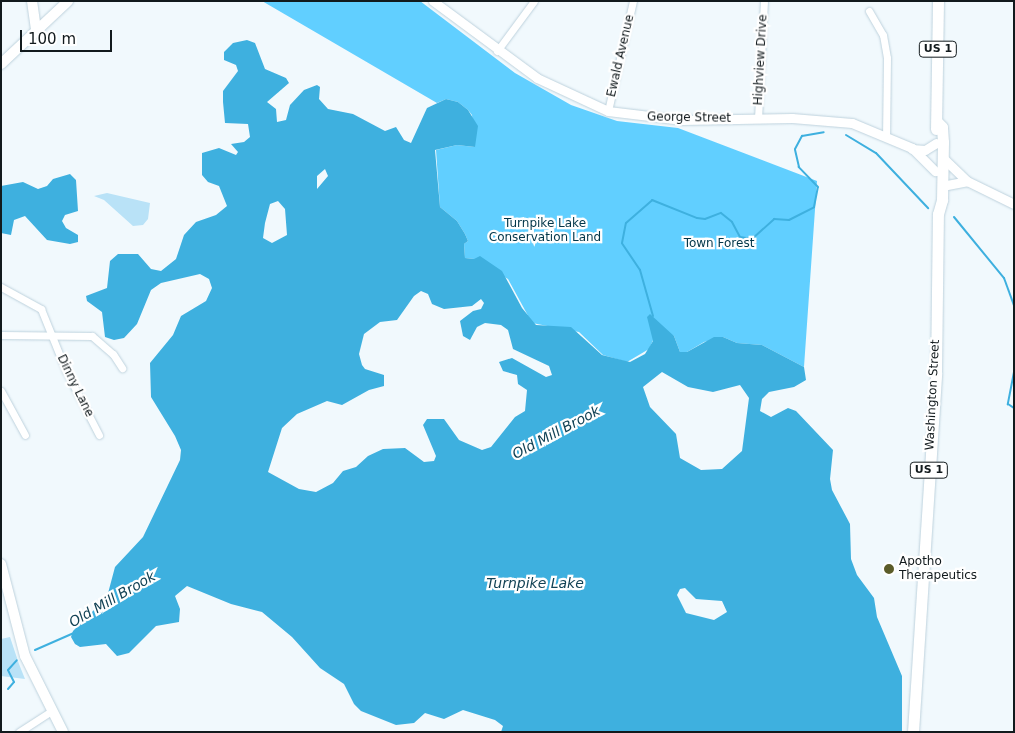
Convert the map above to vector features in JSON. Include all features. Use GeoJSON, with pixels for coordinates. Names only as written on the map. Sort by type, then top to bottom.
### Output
{"type":"FeatureCollection","features":[{"type":"Feature","properties":{"kind":"main road"},"geometry":{"type":"LineString","coordinates":[[32,1],[36,28]]}},
{"type":"Feature","properties":{"kind":"main road"},"geometry":{"type":"LineString","coordinates":[[1,64],[36,28],[68,1]]}},
{"type":"Feature","properties":{"kind":"main road","name":"Washington Street"},"geometry":{"type":"LineString","coordinates":[[938,1],[938,123],[935,171],[935,201],[938,207]]}},
{"type":"Feature","properties":{"kind":"main road","name":"Washington Street"},"geometry":{"type":"LineString","coordinates":[[913,732],[936,381],[938,207],[942,186],[942,127],[938,123]]}},
{"type":"Feature","properties":{"kind":"main road"},"geometry":{"type":"LineString","coordinates":[[1,564],[25,656],[50,712],[62,732]]}},
{"type":"Feature","properties":{"kind":"street","name":"George Street"},"geometry":{"type":"LineString","coordinates":[[433,1],[497,51],[558,90],[608,111],[682,120],[830,120],[886,135],[912,148],[935,171]]}},
{"type":"Feature","properties":{"kind":"street"},"geometry":{"type":"LineString","coordinates":[[497,51],[534,1]]}},
{"type":"Feature","properties":{"kind":"street","name":"Ewald Avenue"},"geometry":{"type":"LineString","coordinates":[[608,111],[633,1]]}},
{"type":"Feature","properties":{"kind":"street","name":"Highview Drive"},"geometry":{"type":"LineString","coordinates":[[758,119],[764,1]]}},
{"type":"Feature","properties":{"kind":"street"},"geometry":{"type":"LineString","coordinates":[[870,11],[883,35],[887,58],[886,135]]}},
{"type":"Feature","properties":{"kind":"street"},"geometry":{"type":"LineString","coordinates":[[912,148],[925,150],[936,143]]}},
{"type":"Feature","properties":{"kind":"street"},"geometry":{"type":"LineString","coordinates":[[942,156],[967,181],[1014,204]]}},
{"type":"Feature","properties":{"kind":"street"},"geometry":{"type":"LineString","coordinates":[[942,186],[967,181]]}},
{"type":"Feature","properties":{"kind":"street","name":"Dinny Lane"},"geometry":{"type":"LineString","coordinates":[[1,287],[41,309],[66,371],[99,435]]}},
{"type":"Feature","properties":{"kind":"street"},"geometry":{"type":"LineString","coordinates":[[1,336],[92,336],[100,341],[122,368]]}},
{"type":"Feature","properties":{"kind":"street"},"geometry":{"type":"LineString","coordinates":[[1,391],[25,435]]}},
{"type":"Feature","properties":{"kind":"street"},"geometry":{"type":"LineString","coordinates":[[19,732],[50,712]]}},
{"type":"Feature","properties":{"kind":"shaded area"},"geometry":{"type":"Polygon","coordinates":[[[107,193],[150,203],[148,219],[143,225],[133,226],[104,200],[94,196],[107,193]]]}},
{"type":"Feature","properties":{"kind":"shaded area"},"geometry":{"type":"Polygon","coordinates":[[[10,637],[25,679],[1,676],[1,639],[10,637]]]}},
{"type":"Feature","properties":{"kind":"green space","name":"Town Forest"},"geometry":{"type":"Polygon","coordinates":[[[262,1],[420,1],[515,73],[571,105],[617,121],[678,128],[817,181],[804,367],[762,345],[737,343],[723,337],[704,342],[687,352],[680,352],[674,336],[651,329],[654,338],[649,349],[627,362],[603,355],[579,332],[532,323],[508,279],[474,259],[465,258],[464,244],[468,241],[465,234],[457,221],[440,207],[436,150],[457,145],[475,147],[472,115],[468,110],[458,102],[446,99],[437,103],[262,1]]]}},
{"type":"Feature","properties":{"kind":"water","name":"Turnpike Lake"},"geometry":{"type":"Polygon","coordinates":[[[247,40],[255,43],[265,69],[286,78],[289,83],[267,102],[276,109],[277,122],[286,120],[290,105],[304,90],[317,85],[320,87],[319,99],[328,109],[353,114],[385,131],[396,127],[404,140],[411,143],[427,108],[446,99],[458,102],[468,110],[478,126],[475,147],[457,145],[435,150],[440,207],[457,221],[465,234],[468,241],[464,244],[465,258],[474,259],[480,256],[502,271],[522,308],[536,325],[571,327],[602,355],[630,362],[645,354],[653,341],[647,317],[650,314],[674,336],[680,352],[687,352],[714,337],[723,337],[737,343],[762,345],[804,367],[806,380],[794,387],[769,392],[762,399],[760,411],[771,417],[788,408],[796,411],[833,450],[830,479],[832,490],[850,524],[851,559],[857,575],[874,598],[877,617],[902,676],[902,732],[501,732],[503,726],[495,720],[463,710],[444,719],[425,713],[414,723],[396,725],[361,711],[354,704],[344,684],[320,668],[292,637],[262,612],[231,604],[187,586],[175,596],[180,609],[179,622],[156,626],[129,653],[117,656],[106,644],[80,647],[75,644],[71,637],[73,631],[107,597],[115,567],[143,537],[180,460],[181,450],[175,436],[151,397],[150,363],[173,335],[181,316],[206,301],[212,288],[209,279],[200,274],[161,283],[151,290],[137,324],[124,338],[114,340],[105,337],[102,312],[87,301],[86,296],[107,288],[110,261],[118,254],[138,254],[151,269],[161,271],[176,259],[184,235],[196,222],[216,215],[227,206],[219,186],[208,182],[202,175],[202,153],[219,148],[236,155],[238,152],[231,144],[244,142],[250,137],[248,124],[225,123],[223,91],[238,71],[236,65],[224,60],[224,52],[233,43],[247,40]],[[325,169],[317,176],[317,189],[328,176],[325,169]],[[278,201],[270,204],[263,238],[272,243],[287,235],[285,209],[278,201]],[[421,291],[414,296],[397,320],[380,322],[364,334],[359,354],[362,365],[365,369],[384,375],[384,386],[369,390],[342,405],[327,401],[297,414],[282,428],[268,472],[299,489],[316,492],[333,483],[343,471],[356,467],[368,456],[383,449],[405,448],[424,462],[434,461],[436,456],[423,425],[427,419],[444,419],[459,440],[482,450],[491,447],[515,417],[525,411],[527,390],[518,384],[517,375],[503,371],[499,362],[512,358],[546,377],[552,375],[549,366],[513,349],[508,330],[501,325],[485,323],[477,327],[470,340],[463,336],[460,321],[473,311],[481,309],[484,303],[481,299],[472,306],[444,309],[432,304],[428,294],[421,291]],[[662,372],[643,387],[650,407],[676,434],[680,458],[701,470],[722,469],[742,451],[749,398],[740,385],[713,392],[688,387],[662,372]],[[685,588],[680,589],[677,595],[686,613],[714,620],[727,612],[722,601],[696,599],[685,588]]]}},
{"type":"Feature","properties":{"kind":"water"},"geometry":{"type":"Polygon","coordinates":[[[70,174],[76,180],[78,211],[65,215],[62,221],[66,228],[78,235],[78,242],[70,244],[47,240],[25,216],[14,220],[11,235],[1,233],[1,186],[23,182],[38,189],[47,186],[53,179],[70,174]]]}},
{"type":"Feature","properties":{"kind":"waterway","name":"Old Mill Brook"},"geometry":{"type":"LineString","coordinates":[[653,316],[640,270],[622,243],[626,223],[652,200],[697,218],[705,219],[721,213],[732,222],[740,237],[752,239],[774,219],[789,220],[814,207],[818,187],[799,167],[795,149],[802,136],[824,132]]}},
{"type":"Feature","properties":{"kind":"waterway","name":"Old Mill Brook"},"geometry":{"type":"LineString","coordinates":[[846,135],[876,153],[928,208]]}},
{"type":"Feature","properties":{"kind":"waterway","name":"Old Mill Brook"},"geometry":{"type":"LineString","coordinates":[[954,217],[1004,278],[1014,306]]}},
{"type":"Feature","properties":{"kind":"waterway","name":"Old Mill Brook"},"geometry":{"type":"LineString","coordinates":[[1014,372],[1008,404],[1014,408]]}},
{"type":"Feature","properties":{"kind":"waterway","name":"Old Mill Brook"},"geometry":{"type":"LineString","coordinates":[[35,650],[74,633]]}},
{"type":"Feature","properties":{"kind":"waterway","name":"Old Mill Brook"},"geometry":{"type":"LineString","coordinates":[[8,689],[14,682],[8,670],[17,660]]}},
{"type":"Feature","properties":{"kind":"place","name":"Apotho Therapeutics"},"geometry":{"type":"Point","coordinates":[889,569]}},
{"type":"Feature","properties":{"kind":"park label","name":"Turnpike Lake Conservation Land"},"geometry":{"type":"Point","coordinates":[545,231]}}]}
